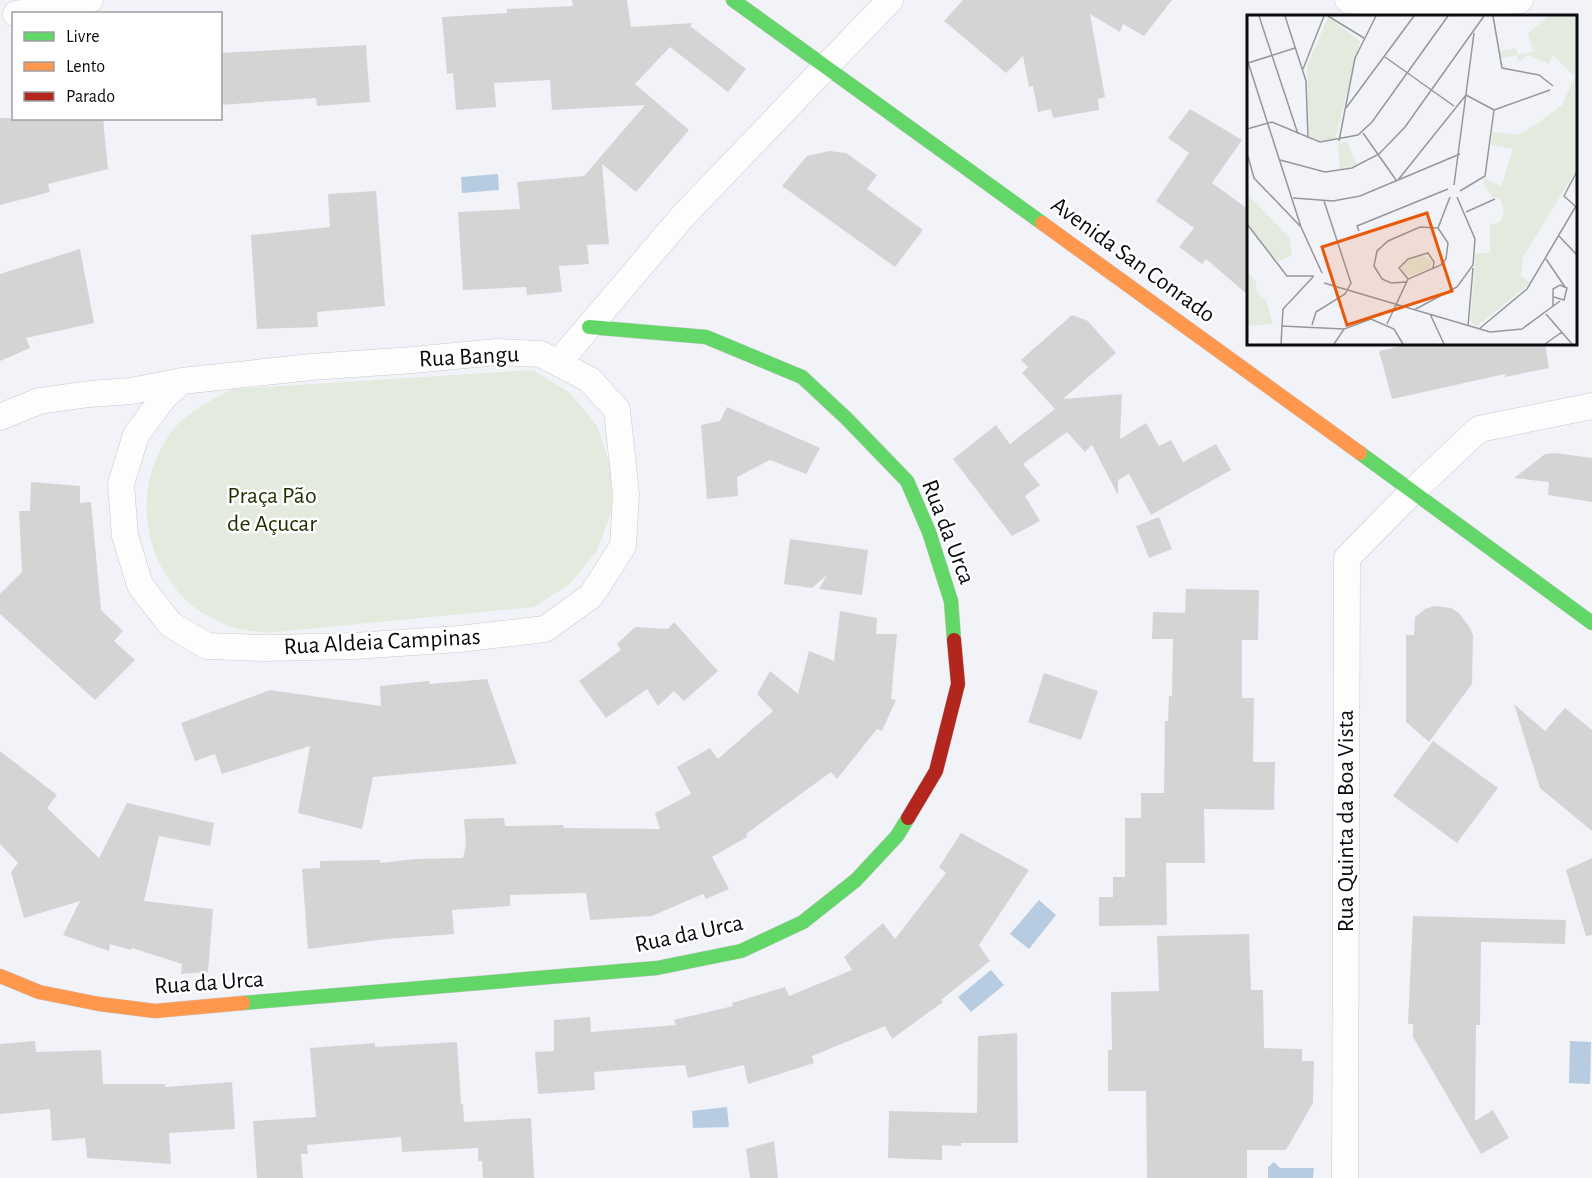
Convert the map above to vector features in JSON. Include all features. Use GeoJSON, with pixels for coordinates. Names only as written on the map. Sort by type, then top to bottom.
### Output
{"type":"FeatureCollection","features":[{"type":"Feature","properties":{"kind":"street"},"geometry":{"type":"LineString","coordinates":[[26,12],[90,0]]}},
{"type":"Feature","properties":{"kind":"street","name":"Avenida San Conrado"},"geometry":{"type":"LineString","coordinates":[[733,0],[1592,623]]}},
{"type":"Feature","properties":{"kind":"street"},"geometry":{"type":"LineString","coordinates":[[558,363],[683,216],[890,0]]}},
{"type":"Feature","properties":{"kind":"street"},"geometry":{"type":"LineString","coordinates":[[1348,0],[1430,8],[1521,0]]}},
{"type":"Feature","properties":{"kind":"street","name":"Rua da Urca"},"geometry":{"type":"LineString","coordinates":[[0,976],[39,992],[99,1004],[155,1011],[657,968],[741,951],[803,922],[856,880],[897,836],[936,771],[958,684],[951,601],[929,532],[907,481],[848,418],[802,377],[706,337],[589,327]]}},
{"type":"Feature","properties":{"kind":"street","name":"Rua Bangu"},"geometry":{"type":"LineString","coordinates":[[0,417],[39,401],[89,394],[131,392],[182,381],[311,367],[496,352],[541,354],[558,363]]}},
{"type":"Feature","properties":{"kind":"street","name":"Rua Aldeia Campinas"},"geometry":{"type":"LineString","coordinates":[[182,381],[164,397],[136,435],[121,484],[124,536],[140,585],[170,624],[207,646],[265,648],[354,646],[459,639],[545,629],[591,596],[623,546],[626,494],[618,410],[590,380],[558,363]]}},
{"type":"Feature","properties":{"kind":"street","name":"Rua Quinta da Boa Vista"},"geometry":{"type":"LineString","coordinates":[[1345,1178],[1347,558],[1479,429],[1592,406]]}},
{"type":"Feature","properties":{"kind":"green space","name":"Praça Pão de Açucar"},"geometry":{"type":"Polygon","coordinates":[[[533,370],[570,393],[597,426],[611,467],[612,510],[597,551],[570,584],[534,607],[266,633],[231,627],[201,612],[176,590],[163,570],[153,548],[148,525],[147,501],[150,477],[158,455],[176,426],[191,413],[215,398],[233,389],[533,370]]]}},
{"type":"Feature","properties":{"kind":"water"},"geometry":{"type":"Polygon","coordinates":[[[498,174],[499,190],[462,193],[461,177],[498,174]]]}},
{"type":"Feature","properties":{"kind":"water"},"geometry":{"type":"Polygon","coordinates":[[[1039,900],[1056,915],[1029,949],[1010,934],[1039,900]]]}},
{"type":"Feature","properties":{"kind":"water"},"geometry":{"type":"Polygon","coordinates":[[[991,970],[1004,985],[971,1012],[958,997],[991,970]]]}},
{"type":"Feature","properties":{"kind":"water"},"geometry":{"type":"Polygon","coordinates":[[[1570,1041],[1591,1042],[1590,1084],[1569,1083],[1570,1041]]]}},
{"type":"Feature","properties":{"kind":"water"},"geometry":{"type":"Polygon","coordinates":[[[727,1107],[729,1127],[693,1128],[692,1111],[727,1107]]]}},
{"type":"Feature","properties":{"kind":"water"},"geometry":{"type":"Polygon","coordinates":[[[1274,1162],[1280,1168],[1314,1168],[1313,1178],[1268,1178],[1268,1167],[1274,1162]]]}},
{"type":"Feature","properties":{"kind":"building"},"geometry":{"type":"Polygon","coordinates":[[[572,0],[627,0],[631,27],[693,23],[690,26],[746,69],[728,92],[670,47],[635,84],[689,130],[636,192],[602,164],[609,244],[587,245],[589,264],[559,266],[562,292],[527,295],[526,287],[463,290],[458,212],[520,209],[517,182],[584,176],[645,105],[552,110],[550,80],[494,83],[496,107],[456,110],[453,73],[447,74],[442,17],[507,13],[507,9],[573,6],[572,0]]]}},
{"type":"Feature","properties":{"kind":"building"},"geometry":{"type":"Polygon","coordinates":[[[963,0],[1172,0],[1144,36],[1123,24],[1120,32],[1090,14],[1105,97],[1098,99],[1099,110],[1053,118],[1051,109],[1038,112],[1033,86],[1029,87],[1023,56],[1006,73],[944,21],[963,0]]]}},
{"type":"Feature","properties":{"kind":"building"},"geometry":{"type":"Polygon","coordinates":[[[366,45],[370,102],[317,106],[316,98],[222,105],[222,53],[366,45]]]}},
{"type":"Feature","properties":{"kind":"building"},"geometry":{"type":"Polygon","coordinates":[[[1190,109],[1242,140],[1212,183],[1247,208],[1247,294],[1206,259],[1202,264],[1179,247],[1194,228],[1156,201],[1189,153],[1168,138],[1190,109]]]}},
{"type":"Feature","properties":{"kind":"building"},"geometry":{"type":"Polygon","coordinates":[[[0,118],[103,120],[108,169],[48,184],[50,192],[0,205],[0,118]]]}},
{"type":"Feature","properties":{"kind":"building"},"geometry":{"type":"Polygon","coordinates":[[[829,151],[846,153],[877,175],[867,189],[923,230],[895,267],[782,186],[807,156],[829,151]]]}},
{"type":"Feature","properties":{"kind":"building"},"geometry":{"type":"Polygon","coordinates":[[[376,191],[385,306],[317,312],[318,327],[257,329],[251,235],[330,227],[328,194],[376,191]]]}},
{"type":"Feature","properties":{"kind":"building"},"geometry":{"type":"Polygon","coordinates":[[[80,249],[94,323],[26,338],[30,348],[0,361],[0,274],[80,249]]]}},
{"type":"Feature","properties":{"kind":"building"},"geometry":{"type":"Polygon","coordinates":[[[1072,315],[1088,321],[1116,353],[1063,399],[1122,394],[1120,439],[1146,423],[1159,446],[1171,440],[1183,462],[1216,444],[1231,470],[1151,515],[1129,474],[1118,480],[1118,495],[1092,445],[1085,452],[1067,432],[1023,464],[1040,485],[1025,496],[1040,521],[1012,536],[953,459],[996,425],[1010,444],[1055,409],[1022,373],[1028,367],[1021,360],[1072,315]]]}},
{"type":"Feature","properties":{"kind":"building"},"geometry":{"type":"Polygon","coordinates":[[[1406,345],[1545,345],[1549,368],[1505,377],[1505,374],[1392,399],[1379,351],[1406,345]]]}},
{"type":"Feature","properties":{"kind":"building"},"geometry":{"type":"Polygon","coordinates":[[[727,407],[820,448],[806,474],[770,460],[737,477],[738,496],[707,499],[701,425],[720,421],[727,407]]]}},
{"type":"Feature","properties":{"kind":"building"},"geometry":{"type":"Polygon","coordinates":[[[1555,453],[1592,458],[1592,502],[1548,495],[1549,482],[1514,478],[1545,454],[1555,453]]]}},
{"type":"Feature","properties":{"kind":"building"},"geometry":{"type":"Polygon","coordinates":[[[31,482],[80,486],[80,503],[91,502],[101,610],[123,631],[114,641],[135,660],[95,700],[0,614],[0,594],[22,572],[19,511],[30,511],[31,482]]]}},
{"type":"Feature","properties":{"kind":"building"},"geometry":{"type":"Polygon","coordinates":[[[1159,517],[1172,549],[1149,558],[1136,526],[1159,517]]]}},
{"type":"Feature","properties":{"kind":"building"},"geometry":{"type":"Polygon","coordinates":[[[790,539],[868,550],[862,595],[819,589],[827,575],[812,588],[784,584],[790,539]]]}},
{"type":"Feature","properties":{"kind":"building"},"geometry":{"type":"Polygon","coordinates":[[[1186,589],[1259,590],[1258,640],[1242,640],[1242,698],[1254,698],[1253,762],[1275,762],[1274,810],[1204,809],[1205,863],[1166,863],[1167,925],[1099,926],[1099,897],[1113,897],[1113,877],[1125,877],[1125,818],[1141,818],[1141,793],[1164,793],[1165,721],[1168,721],[1169,696],[1172,696],[1173,639],[1152,639],[1153,612],[1185,613],[1186,589]]]}},
{"type":"Feature","properties":{"kind":"building"},"geometry":{"type":"Polygon","coordinates":[[[1434,606],[1451,608],[1459,613],[1470,628],[1473,635],[1472,684],[1429,742],[1406,722],[1406,635],[1414,635],[1415,617],[1425,609],[1434,606]]]}},
{"type":"Feature","properties":{"kind":"building"},"geometry":{"type":"Polygon","coordinates":[[[840,611],[877,618],[876,634],[897,634],[891,699],[896,700],[882,731],[877,729],[837,779],[831,772],[746,834],[747,837],[712,857],[729,889],[706,899],[703,894],[652,916],[590,920],[586,893],[510,895],[510,906],[452,910],[454,934],[386,939],[308,949],[302,869],[320,868],[320,861],[380,860],[380,863],[415,859],[463,858],[466,844],[464,819],[504,818],[505,826],[563,825],[564,828],[660,829],[655,813],[691,794],[677,767],[710,748],[718,759],[773,711],[757,694],[770,671],[798,694],[809,651],[834,661],[840,611]]]}},
{"type":"Feature","properties":{"kind":"building"},"geometry":{"type":"Polygon","coordinates":[[[674,622],[718,671],[684,701],[674,691],[658,706],[647,689],[606,718],[579,681],[621,650],[617,644],[635,627],[668,629],[674,622]]]}},
{"type":"Feature","properties":{"kind":"building"},"geometry":{"type":"Polygon","coordinates":[[[1044,673],[1098,691],[1081,740],[1028,722],[1044,673]]]}},
{"type":"Feature","properties":{"kind":"building"},"geometry":{"type":"Polygon","coordinates":[[[487,679],[517,764],[373,777],[362,829],[298,813],[310,746],[222,774],[215,754],[195,761],[181,723],[270,690],[381,706],[380,686],[487,679]]]}},
{"type":"Feature","properties":{"kind":"building"},"geometry":{"type":"Polygon","coordinates":[[[1514,704],[1545,731],[1565,708],[1592,730],[1592,831],[1540,788],[1514,704]]]}},
{"type":"Feature","properties":{"kind":"building"},"geometry":{"type":"Polygon","coordinates":[[[1433,741],[1498,788],[1457,843],[1393,796],[1433,741]]]}},
{"type":"Feature","properties":{"kind":"building"},"geometry":{"type":"Polygon","coordinates":[[[0,751],[57,795],[47,808],[99,858],[127,803],[214,823],[210,846],[159,836],[144,901],[213,909],[208,972],[181,974],[182,964],[132,948],[131,950],[110,944],[109,951],[63,935],[80,901],[24,918],[11,872],[18,863],[0,844],[0,751]]]}},
{"type":"Feature","properties":{"kind":"building"},"geometry":{"type":"Polygon","coordinates":[[[961,833],[1029,870],[979,945],[990,961],[941,1000],[943,1002],[892,1039],[885,1026],[812,1056],[814,1063],[748,1084],[744,1065],[688,1078],[685,1065],[594,1072],[595,1090],[538,1094],[535,1052],[554,1051],[554,1020],[590,1017],[591,1032],[676,1025],[674,1020],[733,1006],[732,1003],[785,987],[789,996],[852,970],[844,957],[883,923],[895,939],[946,873],[939,867],[961,833]]]}},
{"type":"Feature","properties":{"kind":"building"},"geometry":{"type":"Polygon","coordinates":[[[1592,858],[1592,935],[1586,936],[1566,870],[1592,858]]]}},
{"type":"Feature","properties":{"kind":"building"},"geometry":{"type":"Polygon","coordinates":[[[1413,916],[1566,920],[1565,944],[1481,942],[1480,1025],[1476,1025],[1475,1121],[1493,1110],[1509,1138],[1481,1154],[1413,1037],[1413,1024],[1408,1024],[1413,916]]]}},
{"type":"Feature","properties":{"kind":"building"},"geometry":{"type":"Polygon","coordinates":[[[1249,934],[1251,990],[1263,990],[1264,1048],[1302,1049],[1302,1061],[1314,1061],[1313,1103],[1286,1150],[1247,1150],[1247,1178],[1147,1178],[1146,1091],[1108,1091],[1108,1050],[1112,1050],[1111,992],[1159,991],[1157,936],[1249,934]]]}},
{"type":"Feature","properties":{"kind":"building"},"geometry":{"type":"Polygon","coordinates":[[[1017,1033],[1018,1143],[942,1145],[942,1160],[888,1158],[889,1111],[977,1113],[978,1036],[1017,1033]]]}},
{"type":"Feature","properties":{"kind":"building"},"geometry":{"type":"Polygon","coordinates":[[[35,1041],[36,1052],[101,1050],[103,1084],[165,1084],[165,1087],[232,1082],[235,1129],[169,1133],[171,1164],[87,1158],[85,1138],[52,1141],[50,1109],[0,1114],[0,1044],[35,1041]]]}},
{"type":"Feature","properties":{"kind":"building"},"geometry":{"type":"Polygon","coordinates":[[[457,1042],[464,1122],[531,1118],[534,1178],[483,1178],[482,1161],[478,1161],[478,1148],[402,1152],[401,1137],[307,1145],[308,1154],[301,1154],[303,1178],[257,1178],[253,1121],[316,1117],[310,1048],[375,1043],[375,1047],[457,1042]]]}},
{"type":"Feature","properties":{"kind":"building"},"geometry":{"type":"Polygon","coordinates":[[[774,1141],[778,1178],[750,1178],[746,1149],[774,1141]]]}},
{"type":"Feature","properties":{"kind":"traffic: fast"},"geometry":{"type":"LineString","coordinates":[[733,0],[1042,223]]}},
{"type":"Feature","properties":{"kind":"traffic: fast"},"geometry":{"type":"LineString","coordinates":[[589,327],[706,337],[802,377],[847,419],[907,481],[929,532],[951,601],[954,640]]}},
{"type":"Feature","properties":{"kind":"traffic: fast"},"geometry":{"type":"LineString","coordinates":[[1360,453],[1592,623]]}},
{"type":"Feature","properties":{"kind":"traffic: fast"},"geometry":{"type":"LineString","coordinates":[[243,1003],[657,968],[741,951],[803,922],[856,880],[897,836],[908,818]]}},
{"type":"Feature","properties":{"kind":"traffic: slow"},"geometry":{"type":"LineString","coordinates":[[1042,223],[1360,453]]}},
{"type":"Feature","properties":{"kind":"traffic: slow"},"geometry":{"type":"LineString","coordinates":[[0,976],[39,992],[99,1004],[155,1011],[243,1003]]}},
{"type":"Feature","properties":{"kind":"traffic: jam"},"geometry":{"type":"LineString","coordinates":[[908,818],[936,771],[958,684],[954,640]]}}]}
